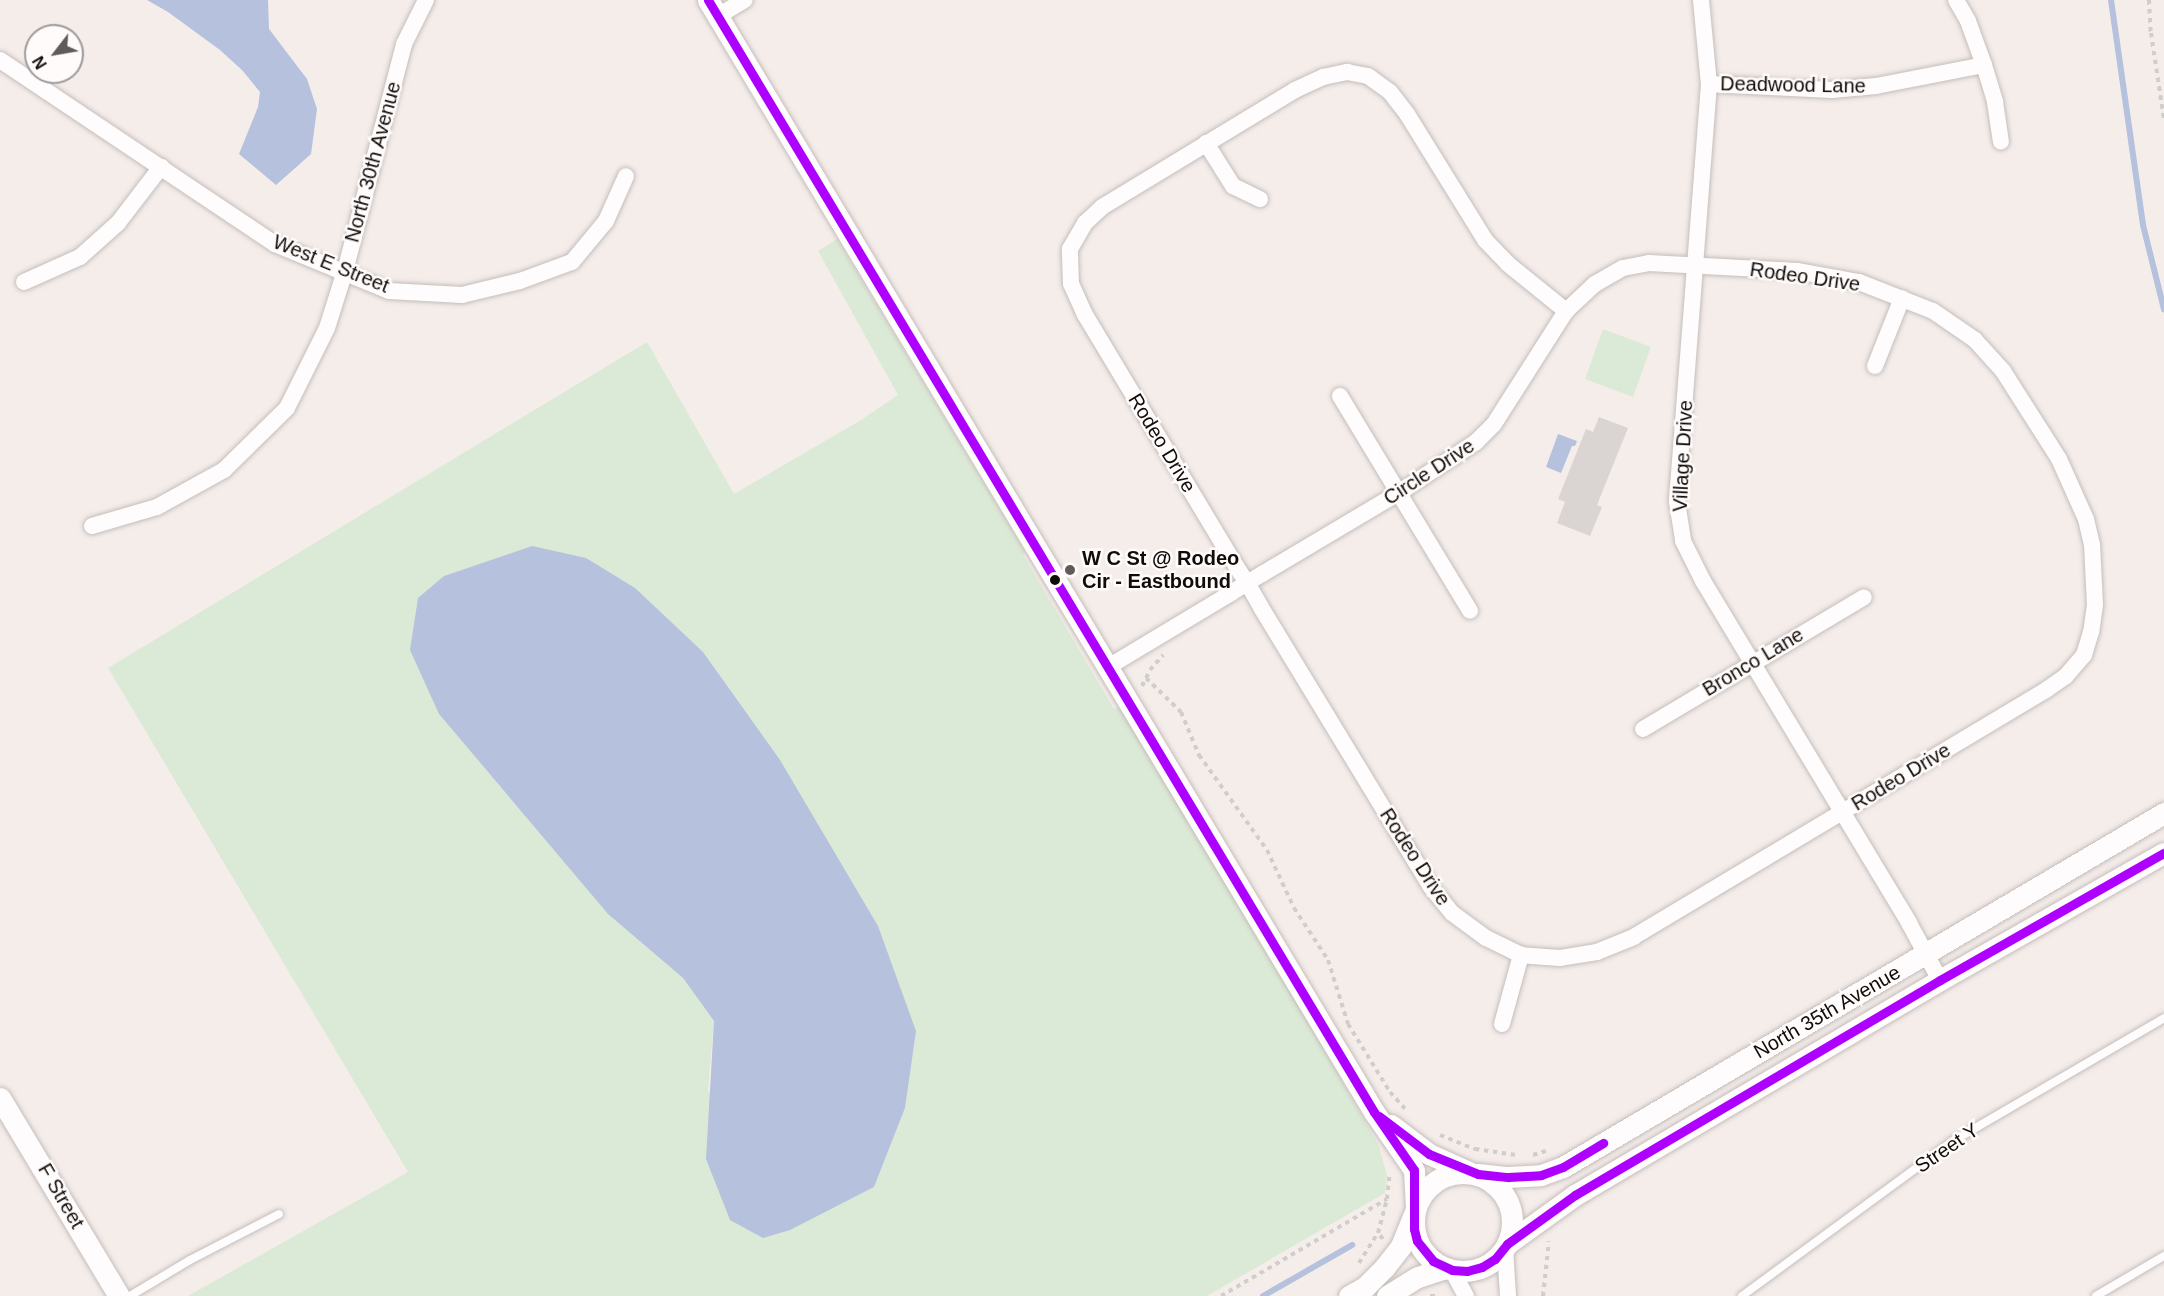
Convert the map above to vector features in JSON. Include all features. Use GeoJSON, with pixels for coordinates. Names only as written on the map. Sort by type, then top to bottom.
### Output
{"type":"FeatureCollection","features":[{"type":"Feature","properties":{"kind":"street","name":"North 30th Avenue"},"geometry":{"type":"LineString","coordinates":[[92,526],[157,507],[224,470],[287,408],[327,328],[345,271],[404,44],[426,0]]}},
{"type":"Feature","properties":{"kind":"street"},"geometry":{"type":"LineString","coordinates":[[745,0],[713,8],[1374,1112],[1414,1170],[1417,1241],[1429,1257],[1448,1269],[1466,1296]]}},
{"type":"Feature","properties":{"kind":"street","name":"Village Drive"},"geometry":{"type":"LineString","coordinates":[[1701,0],[1709,84],[1677,502],[1683,541],[1703,581],[1940,980]]}},
{"type":"Feature","properties":{"kind":"street"},"geometry":{"type":"LineString","coordinates":[[1956,0],[1968,21],[1984,65],[1995,102],[2001,142]]}},
{"type":"Feature","properties":{"kind":"street","name":"West E Street"},"geometry":{"type":"LineString","coordinates":[[0,60],[275,244],[389,291],[462,296],[520,281],[572,262],[606,221],[626,176]]}},
{"type":"Feature","properties":{"kind":"street","name":"Deadwood Lane"},"geometry":{"type":"LineString","coordinates":[[1709,84],[1832,90],[1876,87],[1984,65]]}},
{"type":"Feature","properties":{"kind":"street","name":"Rodeo Drive"},"geometry":{"type":"LineString","coordinates":[[1347,72],[1368,76],[1390,92],[1407,114],[1485,240],[1508,264],[1566,311],[1595,284],[1623,268],[1649,263],[1797,271],[1859,282],[1902,298],[1933,311],[1975,340],[2003,371],[2060,459],[2086,519],[2092,544],[2095,605],[2091,632],[2084,655],[2066,676],[1634,938],[1588,954],[1560,958],[1521,956],[1486,938],[1442,903],[1085,315],[1071,284],[1070,249],[1084,223],[1102,207],[1206,143],[1323,76],[1347,72]]}},
{"type":"Feature","properties":{"kind":"street"},"geometry":{"type":"LineString","coordinates":[[1206,143],[1233,186],[1260,199]]}},
{"type":"Feature","properties":{"kind":"street"},"geometry":{"type":"LineString","coordinates":[[24,282],[80,256],[118,223],[161,167]]}},
{"type":"Feature","properties":{"kind":"street"},"geometry":{"type":"LineString","coordinates":[[1875,366],[1902,298]]}},
{"type":"Feature","properties":{"kind":"street","name":"Circle Drive"},"geometry":{"type":"LineString","coordinates":[[1108,667],[1400,492],[1476,442],[1494,424],[1566,311]]}},
{"type":"Feature","properties":{"kind":"street"},"geometry":{"type":"LineString","coordinates":[[1340,396],[1470,611]]}},
{"type":"Feature","properties":{"kind":"street","name":"Bronco Lane"},"geometry":{"type":"LineString","coordinates":[[1643,729],[1864,597]]}},
{"type":"Feature","properties":{"kind":"street","name":"North 35th Avenue"},"geometry":{"type":"LineString","coordinates":[[1473,1173],[1508,1177],[1541,1175],[1563,1167],[2164,813]]}},
{"type":"Feature","properties":{"kind":"street","name":"North 35th Avenue"},"geometry":{"type":"LineString","coordinates":[[1506,1246],[1575,1195],[1940,980],[2164,854]]}},
{"type":"Feature","properties":{"kind":"street"},"geometry":{"type":"LineString","coordinates":[[1502,1024],[1521,956]]}},
{"type":"Feature","properties":{"kind":"street","name":"F Street"},"geometry":{"type":"LineString","coordinates":[[0,1098],[119,1296]]}},
{"type":"Feature","properties":{"kind":"street"},"geometry":{"type":"LineString","coordinates":[[1374,1112],[1429,1154],[1493,1182],[1504,1195],[1511,1210],[1512,1227],[1506,1246],[1508,1296]]}},
{"type":"Feature","properties":{"kind":"street"},"geometry":{"type":"LineString","coordinates":[[1349,1296],[1365,1287],[1401,1246],[1422,1193],[1437,1180],[1455,1173],[1473,1173]]}},
{"type":"Feature","properties":{"kind":"street"},"geometry":{"type":"LineString","coordinates":[[1387,1296],[1418,1277],[1448,1269],[1467,1271],[1482,1267],[1495,1259],[1506,1246]]}},
{"type":"Feature","properties":{"kind":"lane","name":"Street Y"},"geometry":{"type":"LineString","coordinates":[[1742,1296],[1953,1141],[2164,1018]]}},
{"type":"Feature","properties":{"kind":"lane"},"geometry":{"type":"LineString","coordinates":[[130,1296],[154,1279],[279,1214]]}},
{"type":"Feature","properties":{"kind":"lane"},"geometry":{"type":"LineString","coordinates":[[2096,1296],[2164,1256]]}},
{"type":"Feature","properties":{"kind":"path"},"geometry":{"type":"LineString","coordinates":[[2149,0],[2151,33],[2164,120]]}},
{"type":"Feature","properties":{"kind":"path"},"geometry":{"type":"LineString","coordinates":[[1146,678],[1181,712],[1199,755],[1267,850],[1294,909],[1328,960],[1348,1024],[1390,1092],[1411,1114]]}},
{"type":"Feature","properties":{"kind":"path"},"geometry":{"type":"LineString","coordinates":[[1435,1133],[1475,1149],[1527,1157],[1543,1149]]}},
{"type":"Feature","properties":{"kind":"path"},"geometry":{"type":"LineString","coordinates":[[1353,1271],[1380,1235],[1390,1166]]}},
{"type":"Feature","properties":{"kind":"path"},"geometry":{"type":"LineString","coordinates":[[1221,1296],[1387,1199]]}},
{"type":"Feature","properties":{"kind":"path"},"geometry":{"type":"LineString","coordinates":[[1543,1296],[1547,1242],[1555,1234]]}},
{"type":"Feature","properties":{"kind":"path"},"geometry":{"type":"LineString","coordinates":[[1430,1296],[1437,1296]]}},
{"type":"Feature","properties":{"kind":"green space"},"geometry":{"type":"Polygon","coordinates":[[[837,239],[1026,553],[1023,555],[1114,709],[1120,706],[1274,962],[1379,1146],[1387,1176],[1385,1193],[1207,1296],[188,1296],[408,1172],[108,668],[647,342],[734,494],[861,420],[898,395],[818,251],[837,239]],[[532,546],[444,576],[439,714],[608,914],[683,978],[714,1021],[708,1091],[839,1205],[874,1187],[905,1108],[532,546]]]}},
{"type":"Feature","properties":{"kind":"green space"},"geometry":{"type":"Polygon","coordinates":[[[1603,329],[1651,347],[1633,397],[1585,379],[1603,329]]]}},
{"type":"Feature","properties":{"kind":"water"},"geometry":{"type":"Polygon","coordinates":[[[147,0],[268,0],[269,29],[307,79],[317,109],[311,154],[276,185],[239,154],[258,107],[260,92],[242,70],[220,50],[168,12],[147,0]]]}},
{"type":"Feature","properties":{"kind":"water"},"geometry":{"type":"Polygon","coordinates":[[[1558,434],[1577,441],[1575,446],[1572,446],[1561,473],[1546,467],[1558,434]]]}},
{"type":"Feature","properties":{"kind":"water"},"geometry":{"type":"Polygon","coordinates":[[[532,546],[586,558],[635,588],[703,652],[780,760],[878,926],[916,1031],[905,1108],[874,1187],[790,1230],[763,1238],[730,1220],[706,1159],[714,1021],[683,978],[608,914],[439,714],[410,650],[418,598],[444,576],[532,546]]]}},
{"type":"Feature","properties":{"kind":"building"},"geometry":{"type":"Polygon","coordinates":[[[1599,417],[1628,428],[1597,505],[1602,507],[1590,536],[1557,523],[1565,502],[1558,499],[1586,429],[1593,432],[1599,417]]]}},
{"type":"Feature","properties":{"kind":"waterway"},"geometry":{"type":"LineString","coordinates":[[2111,0],[2143,225],[2164,309]]}},
{"type":"Feature","properties":{"kind":"waterway"},"geometry":{"type":"LineString","coordinates":[[1263,1296],[1352,1245]]}},
{"type":"Feature","properties":{"kind":"transit line"},"geometry":{"type":"LineString","coordinates":[[708,0],[1374,1112],[1414,1170],[1414,1229],[1417,1241],[1433,1261],[1452,1270],[1467,1271],[1482,1267],[1495,1259],[1507,1244],[1575,1195],[1940,980],[2164,853]]}},
{"type":"Feature","properties":{"kind":"transit line"},"geometry":{"type":"LineString","coordinates":[[1379,1116],[1429,1154],[1478,1174],[1508,1177],[1541,1175],[1563,1167],[1603,1143]]}},
{"type":"Feature","properties":{"kind":"place","name":"W C St @ Rodeo Cir - Eastbound"},"geometry":{"type":"Point","coordinates":[1070,570]}}]}
